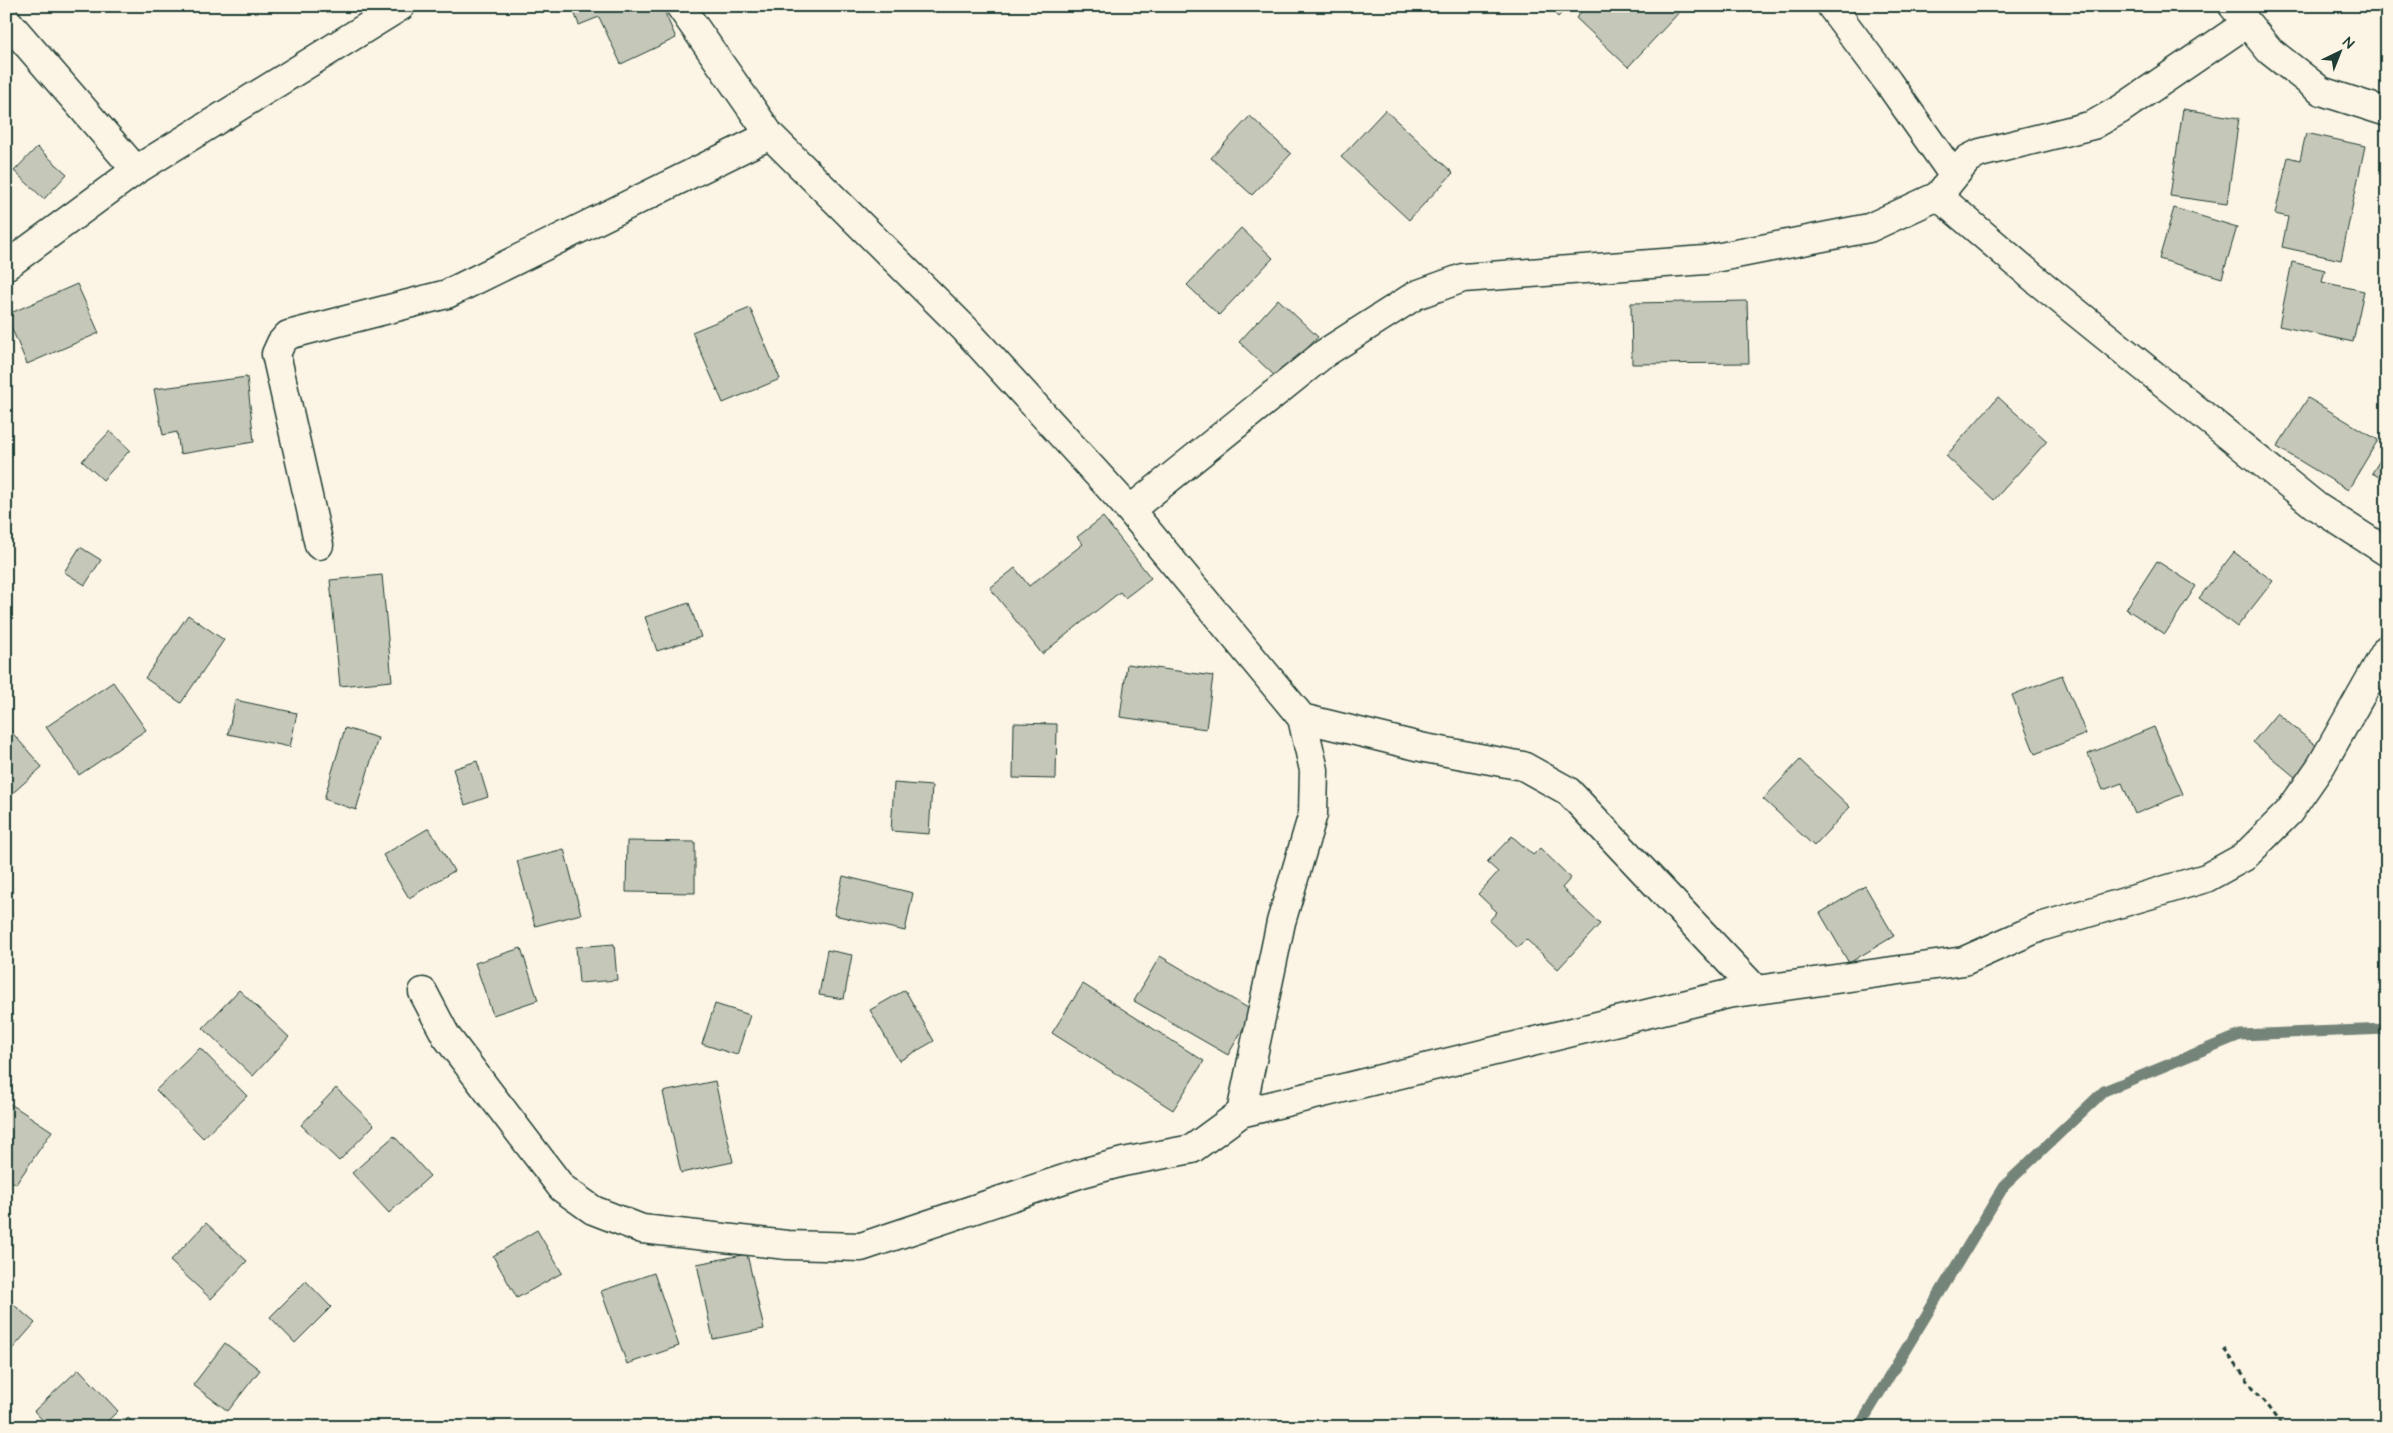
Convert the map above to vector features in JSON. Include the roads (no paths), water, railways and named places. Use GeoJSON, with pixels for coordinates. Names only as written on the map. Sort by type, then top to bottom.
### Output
{"type":"FeatureCollection","features":[{"type":"Feature","properties":{"kind":"street"},"geometry":{"type":"LineString","coordinates":[[6,266],[136,170],[401,6]]}},
{"type":"Feature","properties":{"kind":"street"},"geometry":{"type":"LineString","coordinates":[[680,6],[770,135],[965,329],[1130,510],[1302,718],[1314,770],[1313,814],[1281,922],[1241,1113]]}},
{"type":"Feature","properties":{"kind":"street"},"geometry":{"type":"LineString","coordinates":[[1831,6],[1888,82],[1946,186],[2040,283],[2317,507],[2387,552]]}},
{"type":"Feature","properties":{"kind":"street"},"geometry":{"type":"LineString","coordinates":[[1130,510],[1325,353],[1416,295],[1463,278],[1706,260],[1869,228],[1946,186],[1968,159],[1980,153],[2093,125],[2121,109],[2240,14],[2270,52],[2321,92],[2387,112]]}},
{"type":"Feature","properties":{"kind":"street"},"geometry":{"type":"LineString","coordinates":[[6,20],[136,170]]}},
{"type":"Feature","properties":{"kind":"street"},"geometry":{"type":"LineString","coordinates":[[319,546],[276,354],[281,343],[288,335],[447,294],[770,135]]}},
{"type":"Feature","properties":{"kind":"street"},"geometry":{"type":"LineString","coordinates":[[422,992],[446,1036],[562,1188],[593,1210],[642,1229],[787,1245],[861,1247],[1082,1173],[1123,1162],[1192,1149],[1241,1113],[1719,996],[1964,961],[2040,927],[2206,878],[2244,857],[2289,812],[2321,766],[2387,649]]}},
{"type":"Feature","properties":{"kind":"street"},"geometry":{"type":"LineString","coordinates":[[1302,718],[1425,748],[1523,766],[1568,791],[1756,990]]}},
{"type":"Feature","properties":{"kind":"waterway"},"geometry":{"type":"LineString","coordinates":[[1859,1427],[2004,1186],[2104,1091],[2240,1035],[2387,1029]]}}]}
